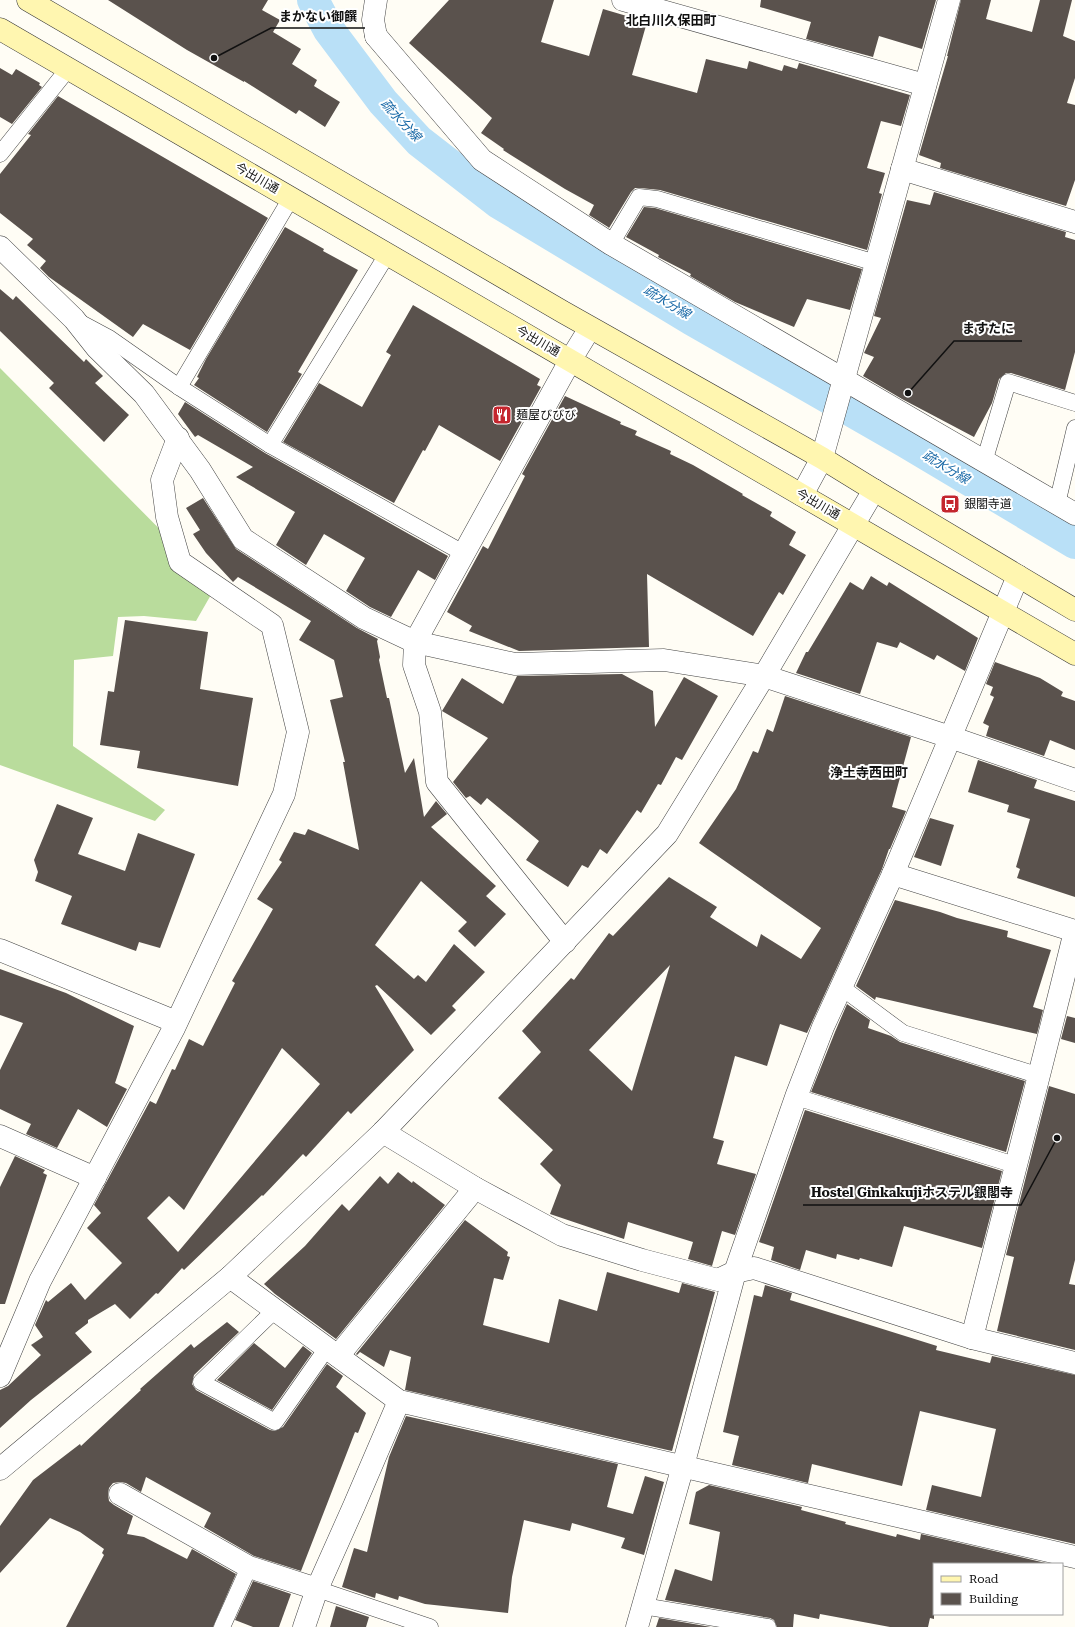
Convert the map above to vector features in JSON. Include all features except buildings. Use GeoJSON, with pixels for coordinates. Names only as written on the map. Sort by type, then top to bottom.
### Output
{"type":"FeatureCollection","features":[{"type":"Feature","properties":{"kind":"main road"},"geometry":{"type":"LineString","coordinates":[[28,0],[590,328],[822,458],[1075,610]]}},
{"type":"Feature","properties":{"kind":"main road","name":"今出川通"},"geometry":{"type":"LineString","coordinates":[[0,29],[1075,654]]}},
{"type":"Feature","properties":{"kind":"street"},"geometry":{"type":"LineString","coordinates":[[376,0],[373,20],[376,36],[482,160],[611,244],[843,383],[1066,509]]}},
{"type":"Feature","properties":{"kind":"street"},"geometry":{"type":"LineString","coordinates":[[623,0],[925,85]]}},
{"type":"Feature","properties":{"kind":"street"},"geometry":{"type":"LineString","coordinates":[[802,495],[822,458],[949,0]]}},
{"type":"Feature","properties":{"kind":"street"},"geometry":{"type":"LineString","coordinates":[[902,169],[1075,222]]}},
{"type":"Feature","properties":{"kind":"street"},"geometry":{"type":"LineString","coordinates":[[0,247],[74,319],[97,348],[144,394],[178,438],[200,470],[243,539],[364,618],[415,642],[515,664],[664,660],[764,676],[950,736],[1075,780]]}},
{"type":"Feature","properties":{"kind":"street"},"geometry":{"type":"LineString","coordinates":[[565,942],[437,782],[430,712],[414,665],[415,642],[590,328]]}},
{"type":"Feature","properties":{"kind":"street"},"geometry":{"type":"LineString","coordinates":[[0,1376],[40,1282],[176,1022],[284,794],[298,732],[272,626],[180,562],[167,517],[162,480],[178,438]]}},
{"type":"Feature","properties":{"kind":"street"},"geometry":{"type":"LineString","coordinates":[[0,1469],[230,1277],[383,1132],[667,834],[764,676],[852,524],[874,490]]}},
{"type":"Feature","properties":{"kind":"street"},"geometry":{"type":"LineString","coordinates":[[636,1627],[683,1466],[735,1272],[796,1097],[823,1027],[893,874],[1018,576]]}},
{"type":"Feature","properties":{"kind":"street"},"geometry":{"type":"LineString","coordinates":[[893,874],[1075,931],[1040,1076],[972,1338]]}},
{"type":"Feature","properties":{"kind":"street"},"geometry":{"type":"LineString","coordinates":[[0,950],[176,1022]]}},
{"type":"Feature","properties":{"kind":"street"},"geometry":{"type":"LineString","coordinates":[[383,1132],[475,1188],[562,1235],[642,1260],[718,1280],[735,1272],[754,1268],[972,1338],[1075,1362]]}},
{"type":"Feature","properties":{"kind":"street"},"geometry":{"type":"LineString","coordinates":[[0,1136],[95,1178]]}},
{"type":"Feature","properties":{"kind":"street"},"geometry":{"type":"LineString","coordinates":[[332,1352],[475,1188]]}},
{"type":"Feature","properties":{"kind":"street"},"geometry":{"type":"LineString","coordinates":[[230,1277],[399,1401],[1075,1556]]}},
{"type":"Feature","properties":{"kind":"street"},"geometry":{"type":"LineString","coordinates":[[304,1627],[317,1589],[399,1401]]}},
{"type":"Feature","properties":{"kind":"street"},"geometry":{"type":"LineString","coordinates":[[120,1494],[249,1567],[317,1589]]}},
{"type":"Feature","properties":{"kind":"lane"},"geometry":{"type":"LineString","coordinates":[[0,154],[68,69]]}},
{"type":"Feature","properties":{"kind":"lane"},"geometry":{"type":"LineString","coordinates":[[179,387],[291,198]]}},
{"type":"Feature","properties":{"kind":"lane"},"geometry":{"type":"LineString","coordinates":[[611,244],[639,198],[645,198],[657,199],[876,264]]}},
{"type":"Feature","properties":{"kind":"lane"},"geometry":{"type":"LineString","coordinates":[[270,445],[388,254]]}},
{"type":"Feature","properties":{"kind":"lane"},"geometry":{"type":"LineString","coordinates":[[74,319],[109,338],[179,387],[270,445],[464,554]]}},
{"type":"Feature","properties":{"kind":"lane"},"geometry":{"type":"LineString","coordinates":[[984,462],[1008,382],[1075,403]]}},
{"type":"Feature","properties":{"kind":"lane"},"geometry":{"type":"LineString","coordinates":[[1066,509],[1075,428]]}},
{"type":"Feature","properties":{"kind":"lane"},"geometry":{"type":"LineString","coordinates":[[841,987],[903,1033],[1040,1076]]}},
{"type":"Feature","properties":{"kind":"lane"},"geometry":{"type":"LineString","coordinates":[[796,1097],[1016,1165]]}},
{"type":"Feature","properties":{"kind":"lane"},"geometry":{"type":"LineString","coordinates":[[275,1310],[201,1382],[275,1422],[332,1352]]}},
{"type":"Feature","properties":{"kind":"lane"},"geometry":{"type":"LineString","coordinates":[[222,1627],[249,1567]]}},
{"type":"Feature","properties":{"kind":"lane"},"geometry":{"type":"LineString","coordinates":[[317,1589],[430,1627]]}},
{"type":"Feature","properties":{"kind":"lane"},"geometry":{"type":"LineString","coordinates":[[643,1606],[768,1627]]}},
{"type":"Feature","properties":{"kind":"green space"},"geometry":{"type":"Polygon","coordinates":[[[0,368],[216,586],[196,621],[144,616],[118,617],[113,656],[74,660],[73,746],[165,810],[155,821],[0,765],[0,368]]]}},
{"type":"Feature","properties":{"kind":"waterway","name":"疏水分線"},"geometry":{"type":"LineString","coordinates":[[313,0],[329,30],[383,102],[419,141],[499,203],[691,319],[906,442],[1075,543]]}},
{"type":"Feature","properties":{"kind":"place","name":"まかない御饌"},"geometry":{"type":"Point","coordinates":[214,58]}},
{"type":"Feature","properties":{"kind":"place","name":"ますたに"},"geometry":{"type":"Point","coordinates":[908,393]}},
{"type":"Feature","properties":{"kind":"place","name":"麺屋びびび"},"geometry":{"type":"Point","coordinates":[502,415]}},
{"type":"Feature","properties":{"kind":"place","name":"銀閣寺道"},"geometry":{"type":"Point","coordinates":[950,504]}},
{"type":"Feature","properties":{"kind":"place","name":"Hostel Ginkakujiホステル銀閣寺"},"geometry":{"type":"Point","coordinates":[1057,1138]}},
{"type":"Feature","properties":{"kind":"district","name":"北白川久保田町"},"geometry":{"type":"Point","coordinates":[671,20]}},
{"type":"Feature","properties":{"kind":"district","name":"浄土寺西田町"},"geometry":{"type":"Point","coordinates":[869,772]}}]}
